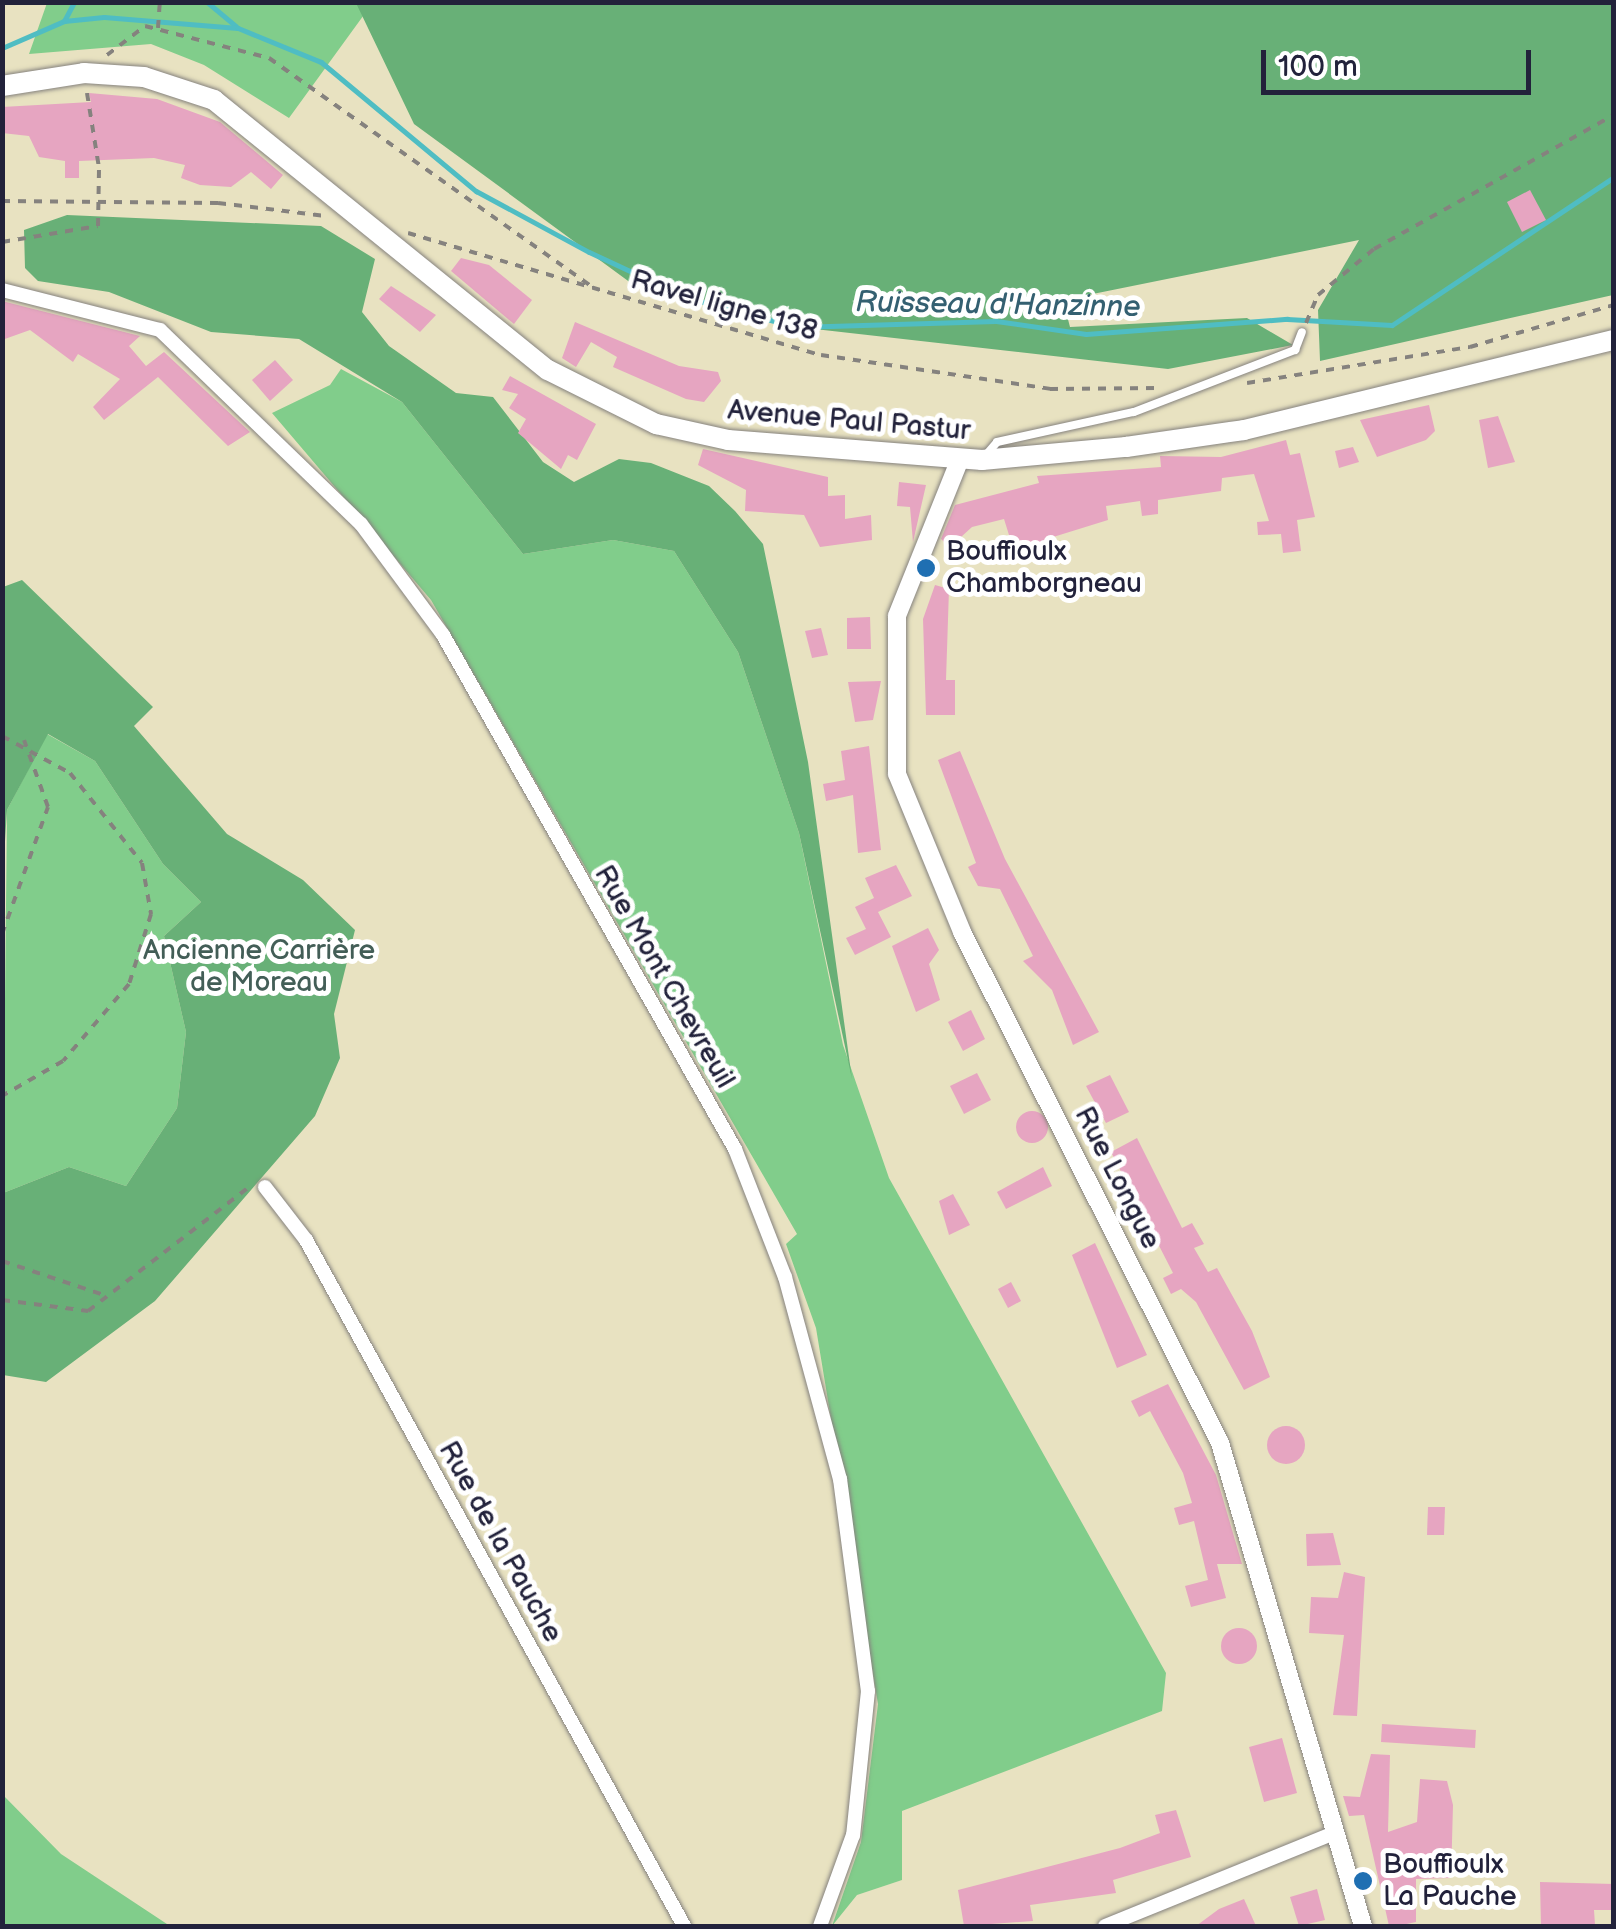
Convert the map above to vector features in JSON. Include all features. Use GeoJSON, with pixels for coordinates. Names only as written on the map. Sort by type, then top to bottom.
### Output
{"type":"FeatureCollection","features":[{"type":"Feature","properties":{"kind":"main road","name":"Avenue Paul Pastur"},"geometry":{"type":"LineString","coordinates":[[2,86],[84,73],[144,76],[214,100],[548,370],[610,406],[728,440],[982,460],[1244,430],[1614,340]]}},
{"type":"Feature","properties":{"kind":"street","name":"Rue Mont Chevreuil"},"geometry":{"type":"LineString","coordinates":[[2,290],[160,330],[361,524],[443,636],[735,1149],[786,1277],[840,1480],[868,1691],[852,1835],[820,1926]]}},
{"type":"Feature","properties":{"kind":"street","name":"Rue Longue"},"geometry":{"type":"LineString","coordinates":[[960,460],[897,616],[897,774],[962,932],[1220,1442],[1332,1834],[1363,1926]]}},
{"type":"Feature","properties":{"kind":"street","name":"Rue de la Pauche"},"geometry":{"type":"LineString","coordinates":[[265,1186],[306,1240],[684,1926]]}},
{"type":"Feature","properties":{"kind":"street"},"geometry":{"type":"LineString","coordinates":[[1105,1926],[1332,1834]]}},
{"type":"Feature","properties":{"kind":"lane"},"geometry":{"type":"LineString","coordinates":[[982,460],[997,442],[1134,412],[1295,350],[1302,332]]}},
{"type":"Feature","properties":{"kind":"path"},"geometry":{"type":"LineString","coordinates":[[158,25],[159,5]]}},
{"type":"Feature","properties":{"kind":"path"},"geometry":{"type":"LineString","coordinates":[[2,242],[98,226],[99,168],[84,73],[145,26],[158,25],[302,76],[594,288]]}},
{"type":"Feature","properties":{"kind":"path"},"geometry":{"type":"LineString","coordinates":[[1310,315],[1318,295],[1374,249],[1614,115]]}},
{"type":"Feature","properties":{"kind":"path"},"geometry":{"type":"LineString","coordinates":[[2,201],[218,204],[340,219]]}},
{"type":"Feature","properties":{"kind":"path","name":"Ravel ligne 138"},"geometry":{"type":"LineString","coordinates":[[372,225],[752,338],[896,369],[1050,388],[1192,387]]}},
{"type":"Feature","properties":{"kind":"path"},"geometry":{"type":"LineString","coordinates":[[1230,384],[1470,347],[1614,305]]}},
{"type":"Feature","properties":{"kind":"path"},"geometry":{"type":"LineString","coordinates":[[2,736],[24,740],[70,773],[142,863],[150,914],[129,984],[64,1061],[2,1096]]}},
{"type":"Feature","properties":{"kind":"path"},"geometry":{"type":"LineString","coordinates":[[2,934],[48,807],[24,740]]}},
{"type":"Feature","properties":{"kind":"path"},"geometry":{"type":"LineString","coordinates":[[2,1300],[88,1312],[248,1187],[265,1186]]}},
{"type":"Feature","properties":{"kind":"path"},"geometry":{"type":"LineString","coordinates":[[2,1261],[108,1296]]}},
{"type":"Feature","properties":{"kind":"green space"},"geometry":{"type":"Polygon","coordinates":[[[356,2],[366,12],[289,118],[204,65],[151,44],[29,54],[47,3],[356,2]]]}},
{"type":"Feature","properties":{"kind":"green space"},"geometry":{"type":"Polygon","coordinates":[[[356,3],[1613,3],[1613,295],[1320,361],[1318,310],[1359,240],[1063,300],[1070,327],[1247,318],[1293,345],[1168,369],[788,326],[635,286],[414,124],[356,3]]]}},
{"type":"Feature","properties":{"kind":"green space"},"geometry":{"type":"Polygon","coordinates":[[[67,215],[321,226],[375,259],[362,312],[389,346],[456,393],[493,397],[543,462],[574,482],[619,459],[651,463],[709,486],[735,511],[763,544],[808,762],[852,1079],[799,833],[738,652],[674,551],[613,540],[523,554],[402,402],[299,339],[211,332],[109,292],[38,281],[25,268],[24,230],[67,215]]]}},
{"type":"Feature","properties":{"kind":"green space"},"geometry":{"type":"Polygon","coordinates":[[[341,369],[402,402],[523,554],[613,540],[674,551],[738,652],[799,833],[843,1045],[889,1178],[1166,1673],[1162,1711],[902,1811],[902,1880],[857,1895],[832,1926],[861,1842],[878,1704],[816,1328],[786,1244],[797,1234],[431,600],[272,413],[330,385],[341,369]]]}},
{"type":"Feature","properties":{"kind":"green space","name":"Ancienne Carrière de Moreau"},"geometry":{"type":"Polygon","coordinates":[[[22,580],[153,707],[134,726],[227,834],[303,880],[355,930],[334,1014],[340,1058],[315,1116],[155,1301],[46,1382],[3,1375],[3,1193],[69,1167],[126,1186],[177,1108],[186,1032],[164,936],[201,902],[163,864],[95,761],[48,734],[7,810],[3,873],[3,587],[22,580]]]}},
{"type":"Feature","properties":{"kind":"green space"},"geometry":{"type":"Polygon","coordinates":[[[47,734],[95,761],[163,864],[201,902],[164,936],[186,1032],[177,1108],[126,1186],[69,1167],[3,1193],[7,810],[47,734]]]}},
{"type":"Feature","properties":{"kind":"green space"},"geometry":{"type":"Polygon","coordinates":[[[3,1795],[61,1854],[170,1926],[3,1926],[3,1795]]]}},
{"type":"Feature","properties":{"kind":"building"},"geometry":{"type":"Polygon","coordinates":[[[89,93],[157,99],[220,122],[283,175],[271,189],[251,172],[231,187],[200,185],[181,178],[185,165],[154,158],[79,161],[79,178],[65,178],[65,161],[39,157],[29,136],[2,133],[2,107],[91,102],[89,93]]]}},
{"type":"Feature","properties":{"kind":"building"},"geometry":{"type":"Polygon","coordinates":[[[1530,190],[1546,220],[1522,232],[1507,202],[1530,190]]]}},
{"type":"Feature","properties":{"kind":"building"},"geometry":{"type":"Polygon","coordinates":[[[461,258],[489,265],[532,300],[514,324],[451,271],[461,258]]]}},
{"type":"Feature","properties":{"kind":"building"},"geometry":{"type":"Polygon","coordinates":[[[391,286],[436,315],[420,332],[379,299],[391,286]]]}},
{"type":"Feature","properties":{"kind":"building"},"geometry":{"type":"Polygon","coordinates":[[[2,301],[140,336],[129,346],[146,366],[164,352],[250,432],[228,446],[158,377],[104,420],[93,407],[120,379],[78,354],[73,362],[30,330],[2,340],[2,301]]]}},
{"type":"Feature","properties":{"kind":"building"},"geometry":{"type":"Polygon","coordinates":[[[575,322],[679,366],[718,372],[721,381],[704,402],[686,399],[613,367],[617,357],[591,342],[576,367],[562,358],[575,322]]]}},
{"type":"Feature","properties":{"kind":"building"},"geometry":{"type":"Polygon","coordinates":[[[275,360],[293,380],[270,401],[252,380],[275,360]]]}},
{"type":"Feature","properties":{"kind":"building"},"geometry":{"type":"Polygon","coordinates":[[[510,376],[596,424],[577,460],[568,455],[561,469],[518,433],[526,419],[509,408],[518,394],[502,390],[510,376]]]}},
{"type":"Feature","properties":{"kind":"building"},"geometry":{"type":"Polygon","coordinates":[[[1429,405],[1435,431],[1426,440],[1377,457],[1360,420],[1429,405]]]}},
{"type":"Feature","properties":{"kind":"building"},"geometry":{"type":"Polygon","coordinates":[[[1498,416],[1515,462],[1488,468],[1479,420],[1498,416]]]}},
{"type":"Feature","properties":{"kind":"building"},"geometry":{"type":"Polygon","coordinates":[[[1286,440],[1290,455],[1300,453],[1315,517],[1297,520],[1301,551],[1283,553],[1281,534],[1258,535],[1257,522],[1269,521],[1254,474],[1222,478],[1221,491],[1158,500],[1158,514],[1142,516],[1140,501],[1106,506],[1108,520],[1050,538],[1052,549],[1014,551],[1004,519],[972,527],[950,547],[941,539],[955,505],[1039,483],[1037,476],[1161,467],[1160,456],[1221,457],[1286,440]]]}},
{"type":"Feature","properties":{"kind":"building"},"geometry":{"type":"Polygon","coordinates":[[[1353,447],[1359,462],[1339,468],[1335,451],[1353,447]]]}},
{"type":"Feature","properties":{"kind":"building"},"geometry":{"type":"Polygon","coordinates":[[[703,449],[828,477],[828,496],[845,495],[845,519],[871,515],[872,540],[820,547],[804,515],[745,511],[746,490],[698,465],[703,449]]]}},
{"type":"Feature","properties":{"kind":"building"},"geometry":{"type":"Polygon","coordinates":[[[899,482],[926,485],[913,542],[910,507],[897,506],[899,482]]]}},
{"type":"Feature","properties":{"kind":"building"},"geometry":{"type":"Polygon","coordinates":[[[935,585],[949,589],[946,680],[955,680],[955,715],[926,715],[923,619],[935,585]]]}},
{"type":"Feature","properties":{"kind":"building"},"geometry":{"type":"Polygon","coordinates":[[[870,617],[871,649],[847,649],[847,618],[870,617]]]}},
{"type":"Feature","properties":{"kind":"building"},"geometry":{"type":"Polygon","coordinates":[[[821,628],[828,655],[812,658],[805,631],[821,628]]]}},
{"type":"Feature","properties":{"kind":"building"},"geometry":{"type":"Polygon","coordinates":[[[881,681],[873,720],[855,722],[848,682],[881,681]]]}},
{"type":"Feature","properties":{"kind":"building"},"geometry":{"type":"Polygon","coordinates":[[[869,746],[881,850],[858,853],[853,795],[826,801],[823,784],[845,780],[841,751],[869,746]]]}},
{"type":"Feature","properties":{"kind":"building"},"geometry":{"type":"Polygon","coordinates":[[[960,751],[1005,859],[1099,1032],[1073,1045],[1052,990],[1023,961],[1033,956],[1000,889],[978,886],[968,867],[976,863],[938,760],[960,751]]]}},
{"type":"Feature","properties":{"kind":"building"},"geometry":{"type":"Polygon","coordinates":[[[896,865],[912,896],[878,912],[891,937],[855,955],[846,938],[866,929],[855,907],[874,898],[865,878],[896,865]]]}},
{"type":"Feature","properties":{"kind":"building"},"geometry":{"type":"Polygon","coordinates":[[[928,928],[939,950],[929,964],[940,1000],[916,1012],[892,946],[928,928]]]}},
{"type":"Feature","properties":{"kind":"building"},"geometry":{"type":"Polygon","coordinates":[[[971,1010],[985,1039],[963,1051],[948,1022],[971,1010]]]}},
{"type":"Feature","properties":{"kind":"building"},"geometry":{"type":"Polygon","coordinates":[[[977,1073],[991,1100],[964,1114],[950,1086],[977,1073]]]}},
{"type":"Feature","properties":{"kind":"building"},"geometry":{"type":"Polygon","coordinates":[[[1110,1075],[1129,1112],[1106,1123],[1086,1086],[1110,1075]]]}},
{"type":"Feature","properties":{"kind":"building"},"geometry":{"type":"Polygon","coordinates":[[[1032,1111],[1043,1116],[1048,1127],[1043,1138],[1032,1143],[1021,1138],[1016,1127],[1021,1116],[1032,1111]]]}},
{"type":"Feature","properties":{"kind":"building"},"geometry":{"type":"Polygon","coordinates":[[[1137,1138],[1182,1228],[1192,1223],[1204,1244],[1194,1248],[1208,1272],[1217,1268],[1252,1331],[1270,1377],[1244,1390],[1196,1302],[1181,1289],[1171,1294],[1163,1278],[1173,1273],[1111,1152],[1137,1138]]]}},
{"type":"Feature","properties":{"kind":"building"},"geometry":{"type":"Polygon","coordinates":[[[1043,1167],[1052,1186],[1006,1209],[997,1192],[1043,1167]]]}},
{"type":"Feature","properties":{"kind":"building"},"geometry":{"type":"Polygon","coordinates":[[[953,1194],[970,1225],[949,1235],[939,1201],[953,1194]]]}},
{"type":"Feature","properties":{"kind":"building"},"geometry":{"type":"Polygon","coordinates":[[[1095,1243],[1147,1355],[1117,1368],[1072,1255],[1095,1243]]]}},
{"type":"Feature","properties":{"kind":"building"},"geometry":{"type":"Polygon","coordinates":[[[1011,1282],[1021,1301],[1008,1308],[998,1289],[1011,1282]]]}},
{"type":"Feature","properties":{"kind":"building"},"geometry":{"type":"Polygon","coordinates":[[[1168,1384],[1216,1475],[1242,1564],[1217,1564],[1226,1598],[1191,1607],[1185,1586],[1208,1580],[1194,1521],[1179,1525],[1174,1508],[1192,1503],[1183,1473],[1150,1411],[1139,1417],[1131,1401],[1168,1384]]]}},
{"type":"Feature","properties":{"kind":"building"},"geometry":{"type":"Polygon","coordinates":[[[1286,1426],[1299,1432],[1305,1445],[1299,1458],[1286,1464],[1273,1458],[1267,1445],[1273,1432],[1286,1426]]]}},
{"type":"Feature","properties":{"kind":"building"},"geometry":{"type":"Polygon","coordinates":[[[1428,1507],[1445,1507],[1444,1535],[1427,1535],[1428,1507]]]}},
{"type":"Feature","properties":{"kind":"building"},"geometry":{"type":"Polygon","coordinates":[[[1333,1533],[1341,1565],[1307,1566],[1306,1534],[1333,1533]]]}},
{"type":"Feature","properties":{"kind":"building"},"geometry":{"type":"Polygon","coordinates":[[[1344,1572],[1365,1577],[1357,1716],[1333,1715],[1344,1635],[1309,1633],[1311,1597],[1338,1598],[1344,1572]]]}},
{"type":"Feature","properties":{"kind":"building"},"geometry":{"type":"Polygon","coordinates":[[[1239,1628],[1252,1633],[1257,1646],[1252,1659],[1239,1664],[1226,1659],[1221,1646],[1226,1633],[1239,1628]]]}},
{"type":"Feature","properties":{"kind":"building"},"geometry":{"type":"Polygon","coordinates":[[[1382,1724],[1476,1730],[1475,1748],[1381,1742],[1382,1724]]]}},
{"type":"Feature","properties":{"kind":"building"},"geometry":{"type":"Polygon","coordinates":[[[1282,1738],[1297,1793],[1264,1802],[1249,1747],[1282,1738]]]}},
{"type":"Feature","properties":{"kind":"building"},"geometry":{"type":"Polygon","coordinates":[[[1371,1754],[1390,1755],[1388,1832],[1417,1822],[1420,1779],[1447,1781],[1453,1805],[1451,1878],[1416,1879],[1416,1922],[1397,1926],[1389,1926],[1364,1815],[1349,1816],[1343,1796],[1360,1797],[1371,1754]]]}},
{"type":"Feature","properties":{"kind":"building"},"geometry":{"type":"Polygon","coordinates":[[[1176,1810],[1191,1857],[1113,1880],[1116,1893],[1030,1905],[1033,1921],[964,1926],[958,1890],[1120,1848],[1160,1833],[1155,1815],[1176,1810]]]}},
{"type":"Feature","properties":{"kind":"building"},"geometry":{"type":"Polygon","coordinates":[[[1540,1882],[1614,1884],[1614,1910],[1594,1910],[1595,1925],[1541,1926],[1540,1882]]]}},
{"type":"Feature","properties":{"kind":"building"},"geometry":{"type":"Polygon","coordinates":[[[1317,1889],[1325,1920],[1299,1926],[1290,1897],[1317,1889]]]}},
{"type":"Feature","properties":{"kind":"building"},"geometry":{"type":"Polygon","coordinates":[[[1244,1899],[1256,1926],[1196,1926],[1219,1909],[1244,1899]]]}},
{"type":"Feature","properties":{"kind":"waterway","name":"Ruisseau d'Hanzinne"},"geometry":{"type":"LineString","coordinates":[[64,21],[74,2]]}},
{"type":"Feature","properties":{"kind":"waterway","name":"Ruisseau d'Hanzinne"},"geometry":{"type":"LineString","coordinates":[[207,2],[236,26]]}},
{"type":"Feature","properties":{"kind":"waterway","name":"Ruisseau d'Hanzinne"},"geometry":{"type":"LineString","coordinates":[[2,48],[64,21],[104,17],[238,28],[321,62],[476,191],[589,252],[688,298],[796,327],[996,321],[1086,334],[1287,319],[1392,325],[1614,177]]}},
{"type":"Feature","properties":{"kind":"place","name":"Bouffioulx Chamborgneau"},"geometry":{"type":"Point","coordinates":[926,568]}},
{"type":"Feature","properties":{"kind":"place","name":"Bouffioulx La Pauche"},"geometry":{"type":"Point","coordinates":[1363,1881]}}]}
